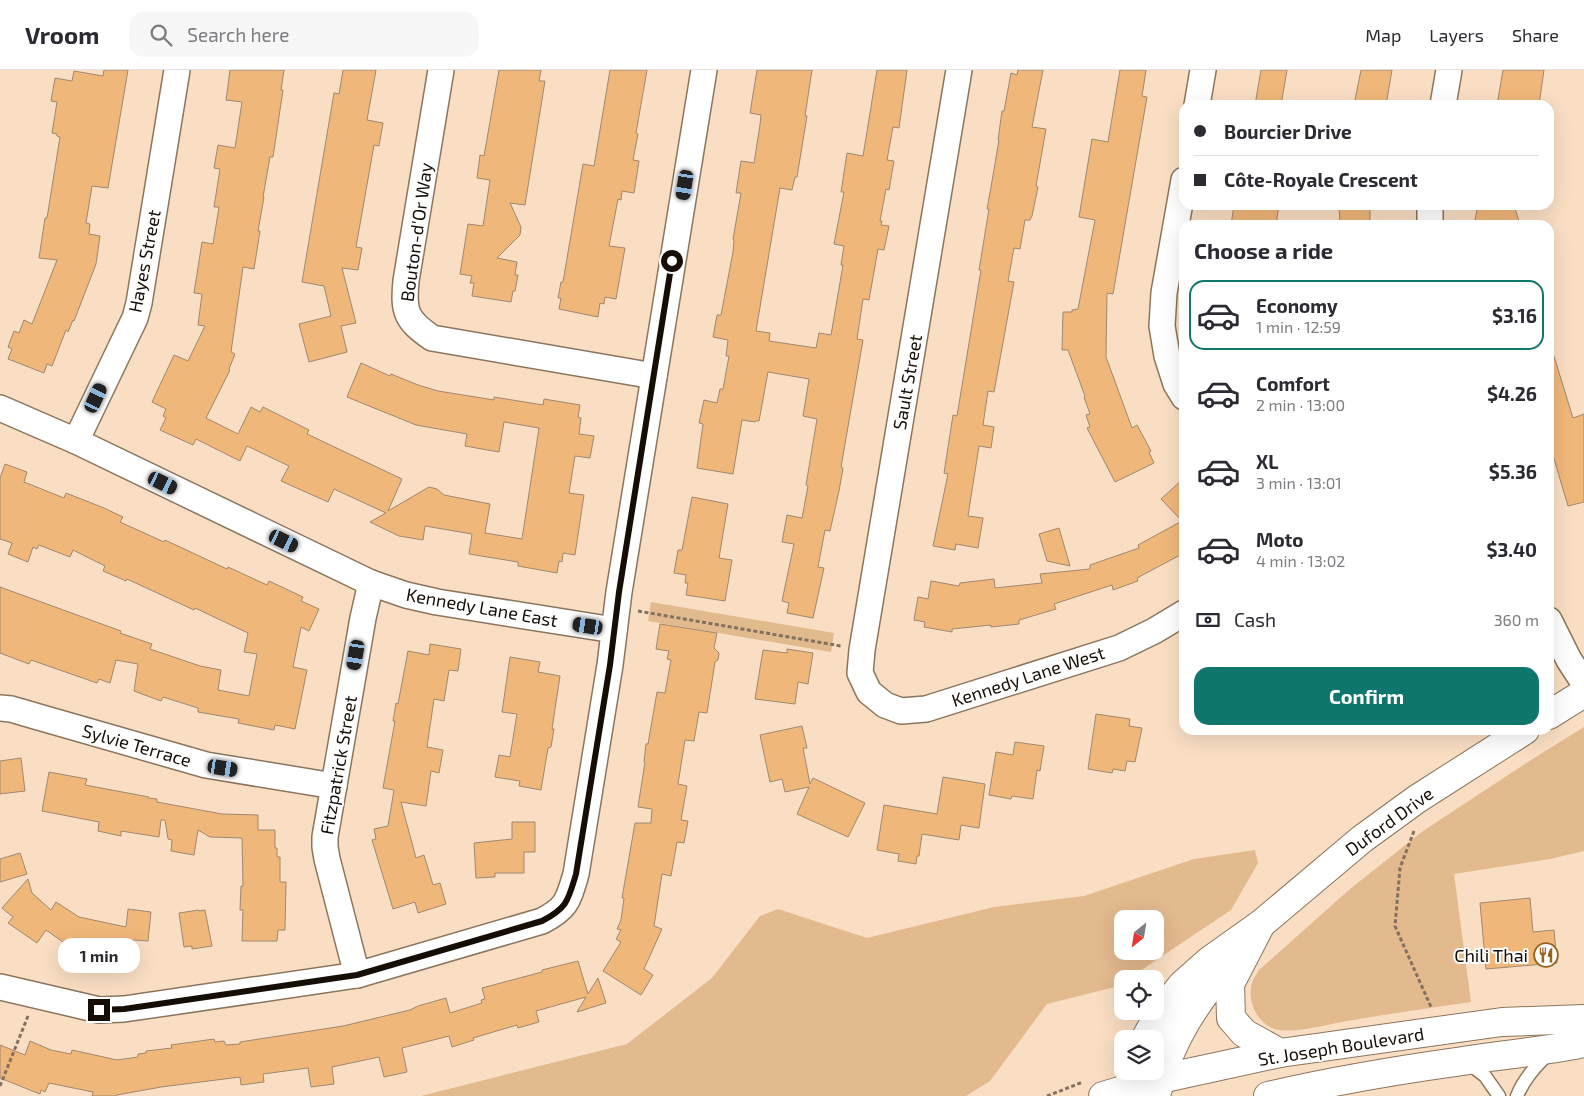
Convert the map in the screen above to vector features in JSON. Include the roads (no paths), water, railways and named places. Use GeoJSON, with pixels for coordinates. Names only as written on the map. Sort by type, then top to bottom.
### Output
{"type":"FeatureCollection","features":[{"type":"Feature","properties":{"kind":"main road"},"geometry":{"type":"LineString","coordinates":[[1554,712],[1584,693]]}},
{"type":"Feature","properties":{"kind":"main road","name":"Duford Drive"},"geometry":{"type":"LineString","coordinates":[[1150,1030],[1160,1012],[1182,985],[1209,961],[1262,924],[1362,839],[1417,800],[1518,735]]}},
{"type":"Feature","properties":{"kind":"main road"},"geometry":{"type":"LineString","coordinates":[[1262,924],[1230,984],[1232,1018],[1244,1033],[1280,1053]]}},
{"type":"Feature","properties":{"kind":"main road","name":"Duford Drive"},"geometry":{"type":"LineString","coordinates":[[1158,1088],[1176,1039],[1191,1012],[1211,984],[1262,924]]}},
{"type":"Feature","properties":{"kind":"main road","name":"St. Joseph Boulevard"},"geometry":{"type":"LineString","coordinates":[[1114,1086],[1158,1088],[1280,1053],[1502,1022],[1584,1019]]}},
{"type":"Feature","properties":{"kind":"main road","name":"St. Joseph Boulevard"},"geometry":{"type":"LineString","coordinates":[[1268,1096],[1313,1085],[1465,1060],[1552,1050],[1584,1043]]}},
{"type":"Feature","properties":{"kind":"street","name":"Hayes Street"},"geometry":{"type":"LineString","coordinates":[[76,441],[135,318],[177,70]]}},
{"type":"Feature","properties":{"kind":"street","name":"Bouton-d'Or Way"},"geometry":{"type":"LineString","coordinates":[[441,70],[406,281],[404,296],[406,312],[418,328],[432,338],[654,376]]}},
{"type":"Feature","properties":{"kind":"street"},"geometry":{"type":"LineString","coordinates":[[0,987],[99,1010],[124,1009],[357,975],[542,921],[557,913],[564,906],[570,896],[576,874],[610,665],[619,592],[704,70]]}},
{"type":"Feature","properties":{"kind":"street","name":"Sault Street"},"geometry":{"type":"LineString","coordinates":[[869,692],[860,673],[862,650],[959,70]]}},
{"type":"Feature","properties":{"kind":"street"},"geometry":{"type":"LineString","coordinates":[[1198,100],[1203,70]]}},
{"type":"Feature","properties":{"kind":"street"},"geometry":{"type":"LineString","coordinates":[[1444,100],[1449,70]]}},
{"type":"Feature","properties":{"kind":"street"},"geometry":{"type":"LineString","coordinates":[[1179,208],[1164,293],[1162,326],[1167,356],[1179,389]]}},
{"type":"Feature","properties":{"kind":"street","name":"Kennedy Lane East"},"geometry":{"type":"LineString","coordinates":[[0,408],[76,441],[371,583],[406,595],[436,602],[614,630]]}},
{"type":"Feature","properties":{"kind":"street","name":"Fitzpatrick Street"},"geometry":{"type":"LineString","coordinates":[[357,975],[325,846],[325,837],[363,618],[371,583]]}},
{"type":"Feature","properties":{"kind":"street","name":"Kennedy Lane West"},"geometry":{"type":"LineString","coordinates":[[869,692],[885,705],[901,711],[926,709],[1119,648],[1154,631],[1179,615]]}},
{"type":"Feature","properties":{"kind":"street"},"geometry":{"type":"LineString","coordinates":[[1554,630],[1569,660],[1584,683]]}},
{"type":"Feature","properties":{"kind":"street","name":"Sylvie Terrace"},"geometry":{"type":"LineString","coordinates":[[0,708],[206,765],[334,786]]}},
{"type":"Feature","properties":{"kind":"lane"},"geometry":{"type":"LineString","coordinates":[[1517,1096],[1521,1086],[1533,1069],[1552,1050]]}},
{"type":"Feature","properties":{"kind":"lane"},"geometry":{"type":"LineString","coordinates":[[1465,1060],[1485,1076],[1499,1096]]}},
{"type":"Feature","properties":{"kind":"place","name":"Chili Thai"},"geometry":{"type":"Point","coordinates":[1546,955]}}]}
